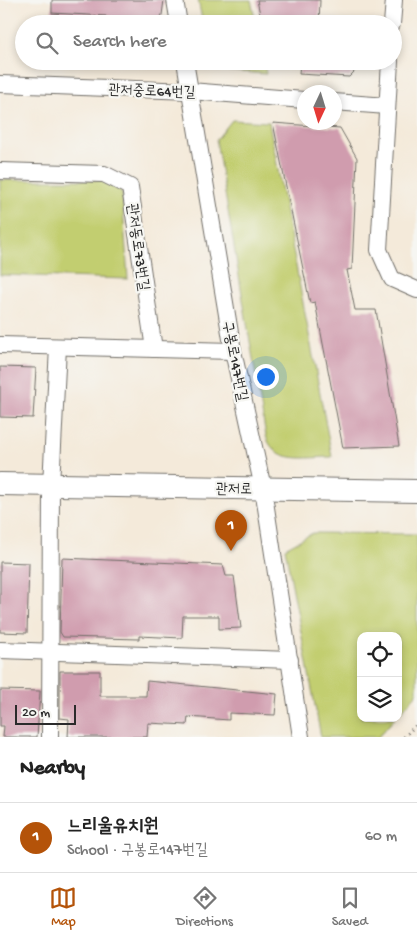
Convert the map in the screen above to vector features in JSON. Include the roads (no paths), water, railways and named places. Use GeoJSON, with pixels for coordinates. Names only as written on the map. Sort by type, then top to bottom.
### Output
{"type":"FeatureCollection","features":[{"type":"Feature","properties":{"kind":"street"},"geometry":{"type":"LineString","coordinates":[[175,0],[178,15]]}},
{"type":"Feature","properties":{"kind":"street"},"geometry":{"type":"LineString","coordinates":[[393,15],[394,0]]}},
{"type":"Feature","properties":{"kind":"street","name":"구봉로147번길"},"geometry":{"type":"LineString","coordinates":[[186,70],[233,351],[263,488],[301,737]]}},
{"type":"Feature","properties":{"kind":"street"},"geometry":{"type":"LineString","coordinates":[[389,70],[379,250],[392,279],[417,290]]}},
{"type":"Feature","properties":{"kind":"street","name":"관저중로64번길"},"geometry":{"type":"LineString","coordinates":[[0,84],[190,91],[297,99]]}},
{"type":"Feature","properties":{"kind":"street"},"geometry":{"type":"LineString","coordinates":[[342,103],[387,106]]}},
{"type":"Feature","properties":{"kind":"street","name":"관저동로73번길"},"geometry":{"type":"LineString","coordinates":[[0,171],[104,174],[130,187],[154,349]]}},
{"type":"Feature","properties":{"kind":"street"},"geometry":{"type":"LineString","coordinates":[[0,345],[233,351]]}},
{"type":"Feature","properties":{"kind":"street"},"geometry":{"type":"LineString","coordinates":[[50,737],[51,486],[58,347]]}},
{"type":"Feature","properties":{"kind":"street","name":"관저로"},"geometry":{"type":"LineString","coordinates":[[0,484],[417,491]]}},
{"type":"Feature","properties":{"kind":"street"},"geometry":{"type":"LineString","coordinates":[[0,650],[290,660]]}},
{"type":"Feature","properties":{"kind":"place","name":"느리울유치원"},"geometry":{"type":"Point","coordinates":[231,551]}}]}
